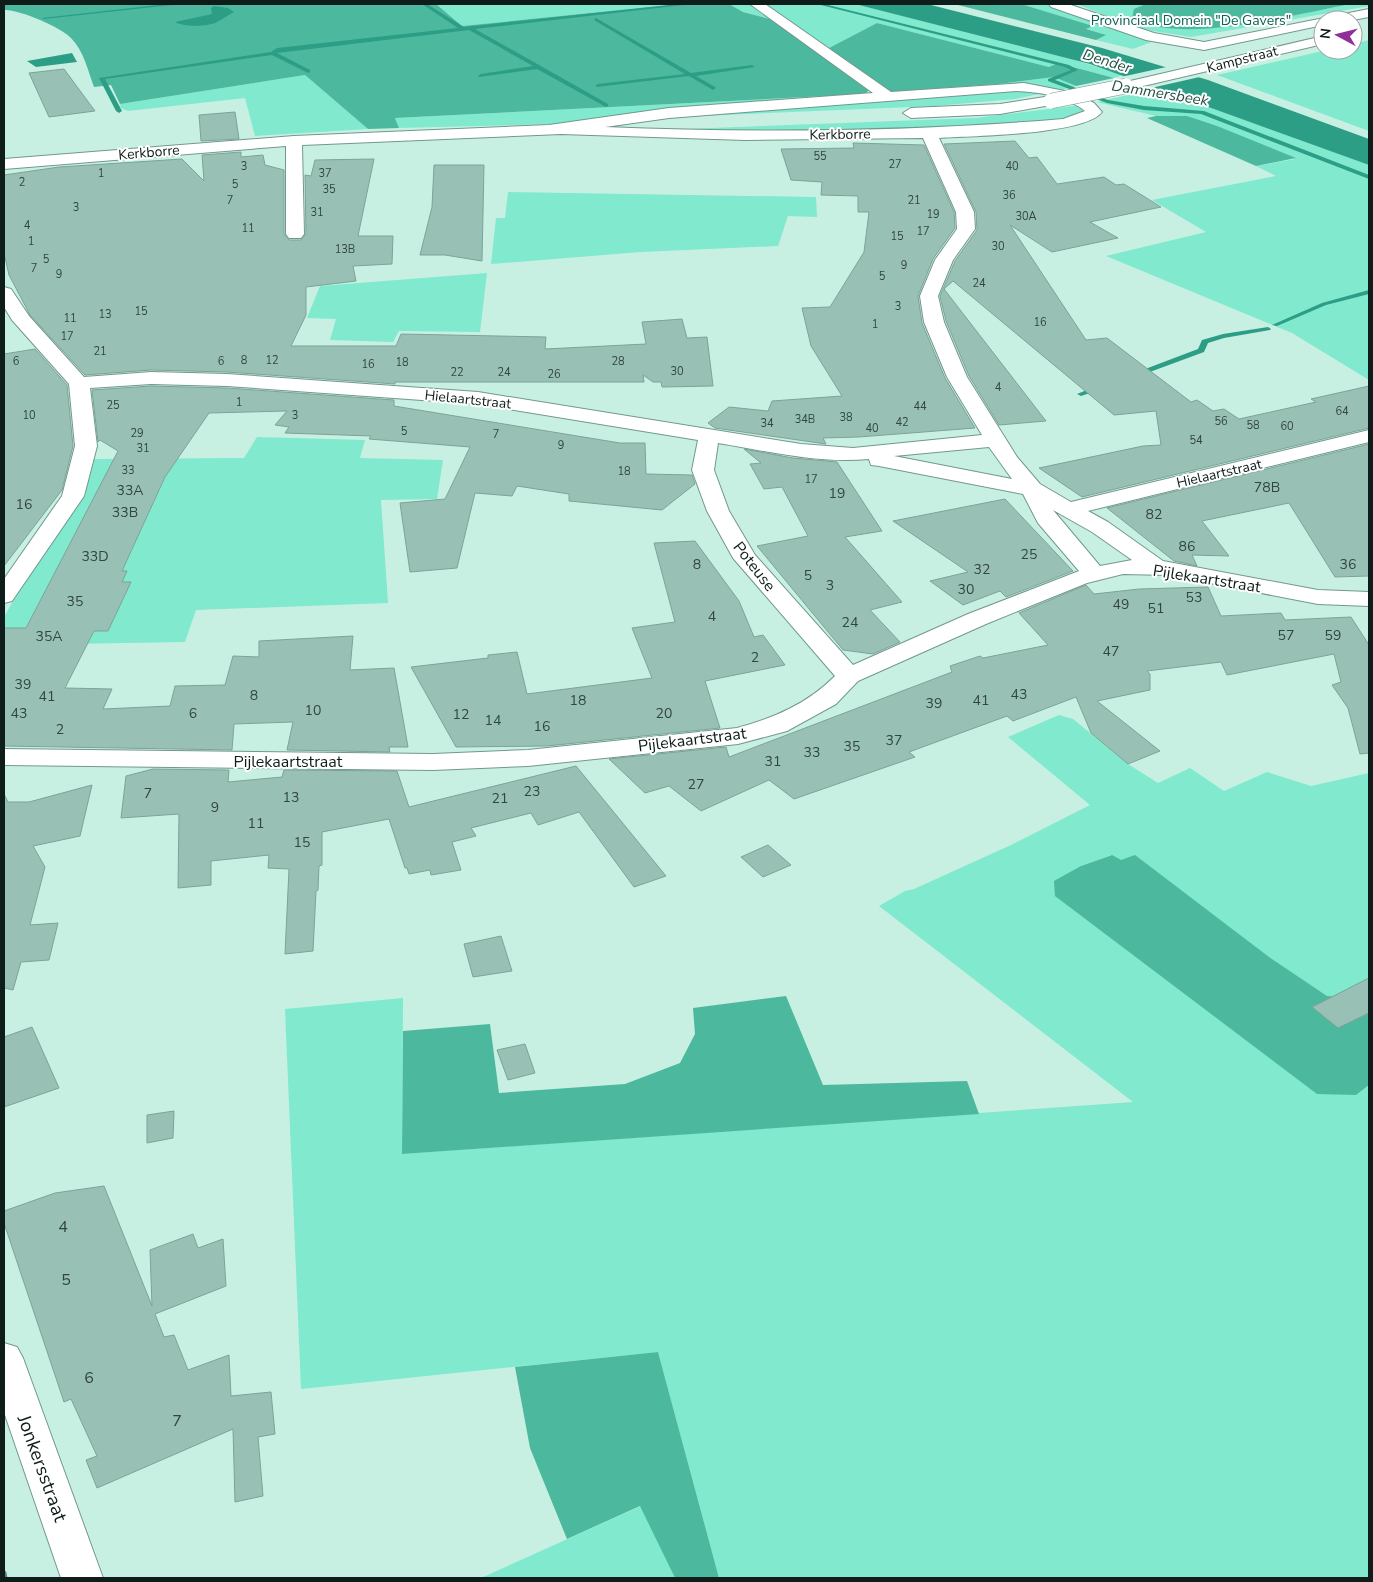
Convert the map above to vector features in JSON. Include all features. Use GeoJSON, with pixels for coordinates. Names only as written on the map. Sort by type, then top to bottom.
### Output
{"type":"FeatureCollection","features":[{"type":"Feature","properties":{"kind":"street"},"geometry":{"type":"LineString","coordinates":[[757,4],[887,96]]}},
{"type":"Feature","properties":{"kind":"street","name":"Kampstraat"},"geometry":{"type":"LineString","coordinates":[[1056,4],[1151,37],[1204,46],[1313,23]]}},
{"type":"Feature","properties":{"kind":"street","name":"Kampstraat"},"geometry":{"type":"LineString","coordinates":[[894,113],[1000,109],[1051,101],[1161,78],[1313,42]]}},
{"type":"Feature","properties":{"kind":"street","name":"Kerkborre"},"geometry":{"type":"LineString","coordinates":[[1030,87],[1047,90],[1086,104],[1094,112],[1085,118],[1064,124],[929,133],[681,135],[553,129],[669,113],[998,88],[1030,87]]}},
{"type":"Feature","properties":{"kind":"street","name":"Kerkborre"},"geometry":{"type":"LineString","coordinates":[[4,164],[294,141],[826,116]]}},
{"type":"Feature","properties":{"kind":"street"},"geometry":{"type":"LineString","coordinates":[[929,133],[965,212],[966,229],[944,260],[929,296],[934,322],[957,377],[997,440]]}},
{"type":"Feature","properties":{"kind":"street"},"geometry":{"type":"LineString","coordinates":[[294,141],[295,234]]}},
{"type":"Feature","properties":{"kind":"street"},"geometry":{"type":"LineString","coordinates":[[4,293],[22,320],[79,383],[86,446],[73,496],[4,596]]}},
{"type":"Feature","properties":{"kind":"street","name":"Hielaartstraat"},"geometry":{"type":"LineString","coordinates":[[79,383],[151,378],[218,380],[478,398],[801,450],[853,454],[1032,489],[1100,527],[1158,568]]}},
{"type":"Feature","properties":{"kind":"street","name":"Poteuse"},"geometry":{"type":"LineString","coordinates":[[709,436],[702,470],[718,510],[745,558],[849,676]]}},
{"type":"Feature","properties":{"kind":"street","name":"Hielaartstraat"},"geometry":{"type":"LineString","coordinates":[[1068,509],[1369,436]]}},
{"type":"Feature","properties":{"kind":"street","name":"Hielaartstraat"},"geometry":{"type":"LineString","coordinates":[[853,454],[997,440],[1008,460],[1032,489],[1046,518],[1094,574]]}},
{"type":"Feature","properties":{"kind":"street","name":"Pijlekaartstraat"},"geometry":{"type":"LineString","coordinates":[[4,757],[433,762],[528,758],[738,736],[778,725],[827,699],[849,676],[978,619],[1079,578],[1122,567],[1158,568],[1318,597],[1369,598]]}},
{"type":"Feature","properties":{"kind":"street","name":"Jonkersstraat"},"geometry":{"type":"LineString","coordinates":[[4,1358],[82,1578]]}},
{"type":"Feature","properties":{"kind":"green space"},"geometry":{"type":"Polygon","coordinates":[[[4,4],[436,4],[462,26],[679,4],[729,4],[743,12],[778,21],[869,90],[865,94],[395,118],[399,128],[368,129],[305,75],[120,104],[111,85],[94,87],[82,55],[71,38],[39,20],[19,12],[4,10],[4,4]]]}},
{"type":"Feature","properties":{"kind":"green space"},"geometry":{"type":"Polygon","coordinates":[[[436,4],[679,4],[462,26],[436,4]]]}},
{"type":"Feature","properties":{"kind":"green space"},"geometry":{"type":"Polygon","coordinates":[[[729,4],[754,4],[778,21],[743,12],[729,4]]]}},
{"type":"Feature","properties":{"kind":"green space"},"geometry":{"type":"Polygon","coordinates":[[[761,4],[855,4],[1039,49],[1123,75],[1114,78],[1058,63],[1049,67],[877,23],[829,48],[761,4]]]}},
{"type":"Feature","properties":{"kind":"green space"},"geometry":{"type":"Polygon","coordinates":[[[1021,4],[1051,4],[1154,41],[1133,49],[1096,40],[1105,35],[1086,29],[1092,26],[1021,4]]]}},
{"type":"Feature","properties":{"kind":"green space"},"geometry":{"type":"Polygon","coordinates":[[[1021,4],[1093,26],[1086,29],[1106,35],[1096,40],[958,5],[1021,4]]]}},
{"type":"Feature","properties":{"kind":"green space","name":"Provinciaal Domein \"De Gavers\""},"geometry":{"type":"Polygon","coordinates":[[[1077,4],[1369,4],[1369,6],[1346,10],[1313,10],[1313,16],[1191,37],[1134,28],[1077,4]]]}},
{"type":"Feature","properties":{"kind":"green space","name":"Provinciaal Domein \"De Gavers\""},"geometry":{"type":"Polygon","coordinates":[[[1146,4],[1351,4],[1270,20],[1208,29],[1179,29],[1153,26],[1132,18],[1134,9],[1146,4]]]}},
{"type":"Feature","properties":{"kind":"green space"},"geometry":{"type":"Polygon","coordinates":[[[877,23],[1049,67],[1058,63],[1114,78],[1076,86],[1054,77],[999,84],[886,92],[829,48],[877,23]]]}},
{"type":"Feature","properties":{"kind":"green space"},"geometry":{"type":"Polygon","coordinates":[[[1369,40],[1369,131],[1217,75],[1313,53],[1313,60],[1363,60],[1363,42],[1369,40]]]}},
{"type":"Feature","properties":{"kind":"green space"},"geometry":{"type":"Polygon","coordinates":[[[305,75],[368,129],[255,136],[245,98],[128,111],[121,108],[120,104],[305,75]]]}},
{"type":"Feature","properties":{"kind":"green space"},"geometry":{"type":"Polygon","coordinates":[[[1054,77],[1076,86],[1055,92],[1046,89],[895,95],[886,92],[999,84],[1054,77]]]}},
{"type":"Feature","properties":{"kind":"green space"},"geometry":{"type":"Polygon","coordinates":[[[1159,88],[1369,165],[1369,380],[1292,333],[1106,256],[1206,232],[1152,200],[1276,176],[1256,166],[1295,159],[1187,116],[1156,116],[1097,102],[1159,88]]]}},
{"type":"Feature","properties":{"kind":"green space"},"geometry":{"type":"Polygon","coordinates":[[[985,89],[1049,92],[1015,99],[935,106],[676,117],[985,89]]]}},
{"type":"Feature","properties":{"kind":"green space"},"geometry":{"type":"Polygon","coordinates":[[[865,94],[560,124],[399,128],[395,118],[865,94]]]}},
{"type":"Feature","properties":{"kind":"green space"},"geometry":{"type":"Polygon","coordinates":[[[1081,105],[1086,110],[1083,114],[1056,121],[898,129],[683,131],[684,129],[975,118],[1081,105]]]}},
{"type":"Feature","properties":{"kind":"green space"},"geometry":{"type":"Polygon","coordinates":[[[1156,116],[1187,116],[1296,158],[1256,166],[1147,118],[1156,116]]]}},
{"type":"Feature","properties":{"kind":"green space"},"geometry":{"type":"Polygon","coordinates":[[[508,192],[816,197],[817,217],[788,216],[778,246],[641,252],[491,264],[496,218],[505,218],[508,192]]]}},
{"type":"Feature","properties":{"kind":"green space"},"geometry":{"type":"Polygon","coordinates":[[[487,273],[480,332],[399,331],[393,342],[330,340],[336,319],[307,318],[320,286],[487,273]]]}},
{"type":"Feature","properties":{"kind":"green space"},"geometry":{"type":"Polygon","coordinates":[[[257,437],[365,440],[360,458],[443,460],[437,499],[381,500],[388,603],[196,610],[185,642],[4,645],[4,617],[93,459],[244,458],[257,437]]]}},
{"type":"Feature","properties":{"kind":"green space"},"geometry":{"type":"Polygon","coordinates":[[[1059,715],[1073,719],[1128,764],[1158,783],[1190,768],[1224,791],[1267,772],[1311,786],[1369,773],[1369,988],[1357,999],[1327,996],[1111,855],[1081,866],[1356,1095],[1369,1085],[1369,1578],[719,1578],[658,1352],[301,1389],[285,1009],[403,998],[402,1154],[1133,1102],[879,906],[905,891],[914,889],[1011,845],[1090,805],[1008,737],[1059,715]]]}},
{"type":"Feature","properties":{"kind":"green space"},"geometry":{"type":"Polygon","coordinates":[[[1112,855],[1121,860],[1135,855],[1269,957],[1327,996],[1357,998],[1369,988],[1369,1085],[1356,1095],[1317,1094],[1055,896],[1054,881],[1081,866],[1112,855]]]}},
{"type":"Feature","properties":{"kind":"green space"},"geometry":{"type":"Polygon","coordinates":[[[786,996],[823,1085],[967,1081],[979,1114],[402,1154],[403,1031],[490,1024],[499,1093],[625,1084],[680,1063],[695,1034],[693,1008],[786,996]]]}},
{"type":"Feature","properties":{"kind":"green space"},"geometry":{"type":"Polygon","coordinates":[[[658,1352],[719,1578],[675,1578],[640,1506],[567,1539],[530,1448],[515,1367],[658,1352]]]}},
{"type":"Feature","properties":{"kind":"green space"},"geometry":{"type":"Polygon","coordinates":[[[641,1506],[675,1578],[481,1578],[641,1506]]]}},
{"type":"Feature","properties":{"kind":"water","name":"Dender"},"geometry":{"type":"Polygon","coordinates":[[[855,4],[927,4],[1102,48],[1208,80],[1369,139],[1369,165],[1090,64],[855,4]]]}},
{"type":"Feature","properties":{"kind":"water"},"geometry":{"type":"Polygon","coordinates":[[[214,6],[228,8],[234,12],[208,25],[189,26],[175,22],[212,14],[211,8],[214,6]]]}},
{"type":"Feature","properties":{"kind":"water"},"geometry":{"type":"Polygon","coordinates":[[[72,53],[77,62],[36,67],[27,61],[72,53]]]}},
{"type":"Feature","properties":{"kind":"pier"},"geometry":{"type":"Polygon","coordinates":[[[1171,66],[1204,76],[1151,88],[1121,77],[1171,66]]]}},
{"type":"Feature","properties":{"kind":"building"},"geometry":{"type":"Polygon","coordinates":[[[64,69],[95,111],[49,117],[29,73],[64,69]]]}},
{"type":"Feature","properties":{"kind":"building"},"geometry":{"type":"Polygon","coordinates":[[[235,112],[239,139],[201,141],[199,115],[235,112]]]}},
{"type":"Feature","properties":{"kind":"building"},"geometry":{"type":"Polygon","coordinates":[[[1015,141],[1029,158],[1037,157],[1057,184],[1104,177],[1116,185],[1124,184],[1161,207],[1090,222],[1118,238],[1052,252],[1010,225],[1086,340],[1107,338],[1191,402],[1197,400],[1213,411],[1224,409],[1239,419],[1316,402],[1311,399],[1369,386],[1369,428],[1082,497],[1039,468],[1143,446],[1161,445],[1156,411],[1114,415],[953,281],[944,289],[1046,421],[999,425],[969,376],[946,321],[940,296],[955,261],[977,230],[976,212],[944,144],[1015,141]]]}},
{"type":"Feature","properties":{"kind":"building"},"geometry":{"type":"Polygon","coordinates":[[[853,143],[924,145],[954,212],[955,228],[933,259],[918,296],[922,323],[945,378],[975,428],[823,438],[826,444],[715,428],[708,423],[729,407],[768,411],[772,401],[842,396],[811,346],[802,308],[830,307],[864,252],[869,212],[858,212],[858,196],[821,195],[822,182],[791,180],[781,149],[854,148],[853,143]]]}},
{"type":"Feature","properties":{"kind":"building"},"geometry":{"type":"Polygon","coordinates":[[[241,152],[241,157],[263,155],[265,165],[284,170],[284,234],[289,240],[301,240],[306,234],[305,175],[311,176],[315,160],[374,159],[358,236],[393,236],[392,264],[353,266],[356,281],[306,287],[306,315],[291,346],[396,346],[401,334],[546,337],[545,349],[646,344],[642,322],[682,319],[687,338],[707,337],[713,386],[662,387],[661,382],[653,382],[643,375],[644,382],[395,382],[395,384],[227,372],[151,370],[85,375],[30,315],[9,275],[4,253],[4,175],[59,167],[182,159],[204,181],[202,155],[241,152]]]}},
{"type":"Feature","properties":{"kind":"building"},"geometry":{"type":"Polygon","coordinates":[[[434,165],[484,165],[482,261],[445,255],[420,255],[432,207],[434,165]]]}},
{"type":"Feature","properties":{"kind":"building"},"geometry":{"type":"Polygon","coordinates":[[[35,349],[67,385],[73,446],[62,490],[4,566],[4,354],[35,349]]]}},
{"type":"Feature","properties":{"kind":"building"},"geometry":{"type":"Polygon","coordinates":[[[151,386],[227,388],[394,400],[394,406],[620,443],[645,443],[646,474],[692,475],[695,484],[662,510],[569,501],[569,494],[517,486],[512,496],[475,493],[457,568],[410,572],[400,503],[445,499],[470,447],[369,439],[371,436],[285,433],[289,427],[275,425],[287,411],[209,413],[165,477],[122,571],[127,571],[122,582],[131,582],[108,631],[94,631],[65,688],[112,689],[103,709],[170,706],[175,686],[225,685],[233,656],[259,657],[259,641],[353,636],[350,670],[394,668],[408,747],[389,747],[390,752],[287,750],[293,722],[234,724],[232,750],[4,746],[4,628],[26,628],[118,451],[100,440],[98,442],[92,390],[151,386]]]}},
{"type":"Feature","properties":{"kind":"building"},"geometry":{"type":"Polygon","coordinates":[[[1369,444],[1369,576],[1335,577],[1289,503],[1202,521],[1229,556],[1192,555],[1197,566],[1174,561],[1107,508],[1369,444]]]}},
{"type":"Feature","properties":{"kind":"building"},"geometry":{"type":"Polygon","coordinates":[[[744,449],[793,458],[837,462],[882,531],[845,537],[902,602],[870,610],[900,642],[873,654],[843,650],[757,546],[808,536],[782,487],[764,489],[750,464],[761,463],[744,449]]]}},
{"type":"Feature","properties":{"kind":"building"},"geometry":{"type":"Polygon","coordinates":[[[1005,499],[1073,571],[1006,597],[1000,591],[963,605],[930,581],[968,572],[893,521],[1005,499]]]}},
{"type":"Feature","properties":{"kind":"building"},"geometry":{"type":"Polygon","coordinates":[[[695,541],[739,601],[754,637],[763,635],[785,665],[705,681],[720,728],[547,746],[456,747],[411,667],[488,658],[488,655],[517,652],[527,694],[652,678],[632,628],[675,622],[654,543],[695,541]]]}},
{"type":"Feature","properties":{"kind":"building"},"geometry":{"type":"Polygon","coordinates":[[[1086,585],[1094,594],[1139,589],[1208,587],[1221,616],[1281,613],[1285,620],[1351,617],[1369,645],[1369,753],[1360,754],[1348,708],[1332,685],[1341,682],[1334,654],[1227,675],[1221,662],[1147,671],[1150,674],[1150,690],[1097,701],[1160,751],[1128,764],[1091,733],[1076,697],[1013,721],[1007,716],[909,752],[915,757],[794,799],[769,780],[701,811],[669,786],[645,793],[609,759],[726,747],[729,757],[952,672],[950,666],[980,656],[983,658],[1048,645],[1019,613],[1086,585]]]}},
{"type":"Feature","properties":{"kind":"building"},"geometry":{"type":"Polygon","coordinates":[[[576,766],[666,876],[634,887],[579,812],[538,825],[531,813],[471,828],[476,836],[452,842],[461,870],[431,875],[430,870],[409,874],[407,868],[405,868],[389,819],[322,832],[322,865],[319,866],[318,890],[316,891],[313,951],[285,954],[289,869],[268,868],[269,855],[211,861],[211,885],[178,888],[179,814],[121,818],[126,776],[153,769],[229,770],[228,782],[282,777],[284,770],[397,771],[409,807],[576,766]]]}},
{"type":"Feature","properties":{"kind":"building"},"geometry":{"type":"Polygon","coordinates":[[[92,785],[80,836],[33,846],[45,867],[30,925],[58,923],[49,960],[21,962],[13,990],[4,988],[4,794],[8,802],[29,802],[92,785]]]}},
{"type":"Feature","properties":{"kind":"building"},"geometry":{"type":"Polygon","coordinates":[[[768,845],[791,865],[763,877],[741,857],[768,845]]]}},
{"type":"Feature","properties":{"kind":"building"},"geometry":{"type":"Polygon","coordinates":[[[501,936],[512,971],[473,977],[464,944],[501,936]]]}},
{"type":"Feature","properties":{"kind":"building"},"geometry":{"type":"Polygon","coordinates":[[[1369,978],[1369,1013],[1338,1028],[1312,1007],[1369,978]]]}},
{"type":"Feature","properties":{"kind":"building"},"geometry":{"type":"Polygon","coordinates":[[[32,1027],[59,1088],[4,1107],[4,1037],[32,1027]]]}},
{"type":"Feature","properties":{"kind":"building"},"geometry":{"type":"Polygon","coordinates":[[[525,1044],[535,1073],[508,1080],[497,1050],[525,1044]]]}},
{"type":"Feature","properties":{"kind":"building"},"geometry":{"type":"Polygon","coordinates":[[[174,1111],[173,1138],[147,1143],[147,1115],[174,1111]]]}},
{"type":"Feature","properties":{"kind":"building"},"geometry":{"type":"Polygon","coordinates":[[[104,1186],[152,1306],[150,1250],[193,1234],[198,1248],[223,1239],[226,1286],[155,1314],[164,1337],[174,1335],[188,1370],[229,1355],[231,1396],[271,1392],[275,1434],[258,1437],[263,1496],[235,1502],[233,1429],[97,1488],[86,1460],[97,1456],[71,1399],[64,1402],[4,1223],[4,1211],[55,1193],[104,1186]]]}},
{"type":"Feature","properties":{"kind":"waterway"},"geometry":{"type":"LineString","coordinates":[[44,18],[179,4]]}},
{"type":"Feature","properties":{"kind":"waterway"},"geometry":{"type":"LineString","coordinates":[[424,4],[463,29]]}},
{"type":"Feature","properties":{"kind":"waterway"},"geometry":{"type":"LineString","coordinates":[[470,28],[690,4]]}},
{"type":"Feature","properties":{"kind":"waterway","name":"Dammersbeek"},"geometry":{"type":"LineString","coordinates":[[819,4],[1067,66],[1075,70],[1050,80],[1107,101],[1144,108],[1202,112],[1369,177]]}},
{"type":"Feature","properties":{"kind":"waterway"},"geometry":{"type":"LineString","coordinates":[[596,19],[690,75]]}},
{"type":"Feature","properties":{"kind":"waterway"},"geometry":{"type":"LineString","coordinates":[[463,29],[470,28]]}},
{"type":"Feature","properties":{"kind":"waterway"},"geometry":{"type":"LineString","coordinates":[[470,28],[606,105]]}},
{"type":"Feature","properties":{"kind":"waterway"},"geometry":{"type":"LineString","coordinates":[[273,53],[277,50],[463,29]]}},
{"type":"Feature","properties":{"kind":"waterway"},"geometry":{"type":"LineString","coordinates":[[119,111],[102,78],[273,53]]}},
{"type":"Feature","properties":{"kind":"waterway"},"geometry":{"type":"LineString","coordinates":[[273,53],[308,71]]}},
{"type":"Feature","properties":{"kind":"waterway"},"geometry":{"type":"LineString","coordinates":[[481,76],[537,67]]}},
{"type":"Feature","properties":{"kind":"waterway"},"geometry":{"type":"LineString","coordinates":[[690,75],[752,67]]}},
{"type":"Feature","properties":{"kind":"waterway"},"geometry":{"type":"LineString","coordinates":[[598,86],[690,75]]}},
{"type":"Feature","properties":{"kind":"waterway"},"geometry":{"type":"LineString","coordinates":[[690,75],[713,88]]}},
{"type":"Feature","properties":{"kind":"waterway"},"geometry":{"type":"LineString","coordinates":[[1275,325],[1324,304],[1369,292]]}},
{"type":"Feature","properties":{"kind":"waterway"},"geometry":{"type":"LineString","coordinates":[[1136,374],[1201,350],[1205,342],[1223,336],[1268,329]]}},
{"type":"Feature","properties":{"kind":"waterway"},"geometry":{"type":"LineString","coordinates":[[1081,394],[1099,387]]}},
{"type":"Feature","properties":{"kind":"railway"},"geometry":{"type":"LineString","coordinates":[[4,1573],[5,1578]]}}]}
